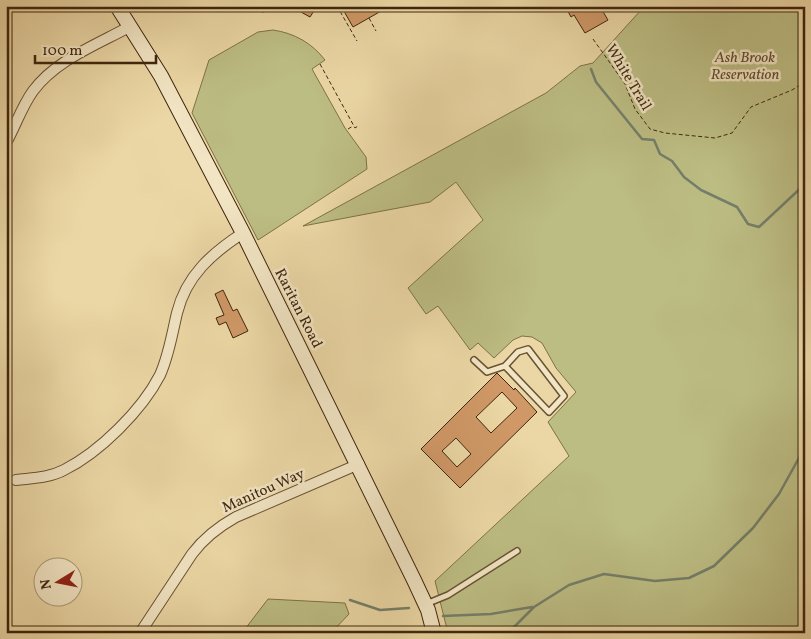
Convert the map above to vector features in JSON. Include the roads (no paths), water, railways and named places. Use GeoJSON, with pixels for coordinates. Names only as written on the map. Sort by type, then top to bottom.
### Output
{"type":"FeatureCollection","features":[{"type":"Feature","properties":{"kind":"street","name":"Raritan Road"},"geometry":{"type":"LineString","coordinates":[[117,6],[161,76],[243,233],[359,464],[426,605],[434,633]]}},
{"type":"Feature","properties":{"kind":"street"},"geometry":{"type":"LineString","coordinates":[[6,143],[32,92],[60,64],[129,27]]}},
{"type":"Feature","properties":{"kind":"street"},"geometry":{"type":"LineString","coordinates":[[16,480],[44,477],[64,470],[94,449],[126,421],[144,400],[160,374],[169,351],[182,297],[193,277],[217,250],[243,233]]}},
{"type":"Feature","properties":{"kind":"street","name":"Manitou Way"},"geometry":{"type":"LineString","coordinates":[[140,633],[192,554],[201,542],[218,527],[236,517],[359,464]]}},
{"type":"Feature","properties":{"kind":"lane"},"geometry":{"type":"LineString","coordinates":[[474,360],[487,372],[505,366],[518,352],[528,349],[564,396],[549,412],[505,366]]}},
{"type":"Feature","properties":{"kind":"lane"},"geometry":{"type":"LineString","coordinates":[[426,605],[448,594],[517,551]]}},
{"type":"Feature","properties":{"kind":"waterway"},"geometry":{"type":"LineString","coordinates":[[591,69],[596,82],[642,139],[654,140],[660,154],[672,161],[684,177],[701,190],[737,207],[748,224],[759,227],[805,184]]}},
{"type":"Feature","properties":{"kind":"waterway"},"geometry":{"type":"LineString","coordinates":[[508,633],[534,607],[569,585],[604,574],[655,581],[689,578],[714,566],[753,528],[779,494],[805,447]]}},
{"type":"Feature","properties":{"kind":"waterway"},"geometry":{"type":"LineString","coordinates":[[350,600],[380,610],[409,608]]}},
{"type":"Feature","properties":{"kind":"waterway"},"geometry":{"type":"LineString","coordinates":[[443,616],[491,614],[532,607]]}},
{"type":"Feature","properties":{"kind":"park label","name":"Ash Brook Reservation"},"geometry":{"type":"Point","coordinates":[745,66]}}]}
